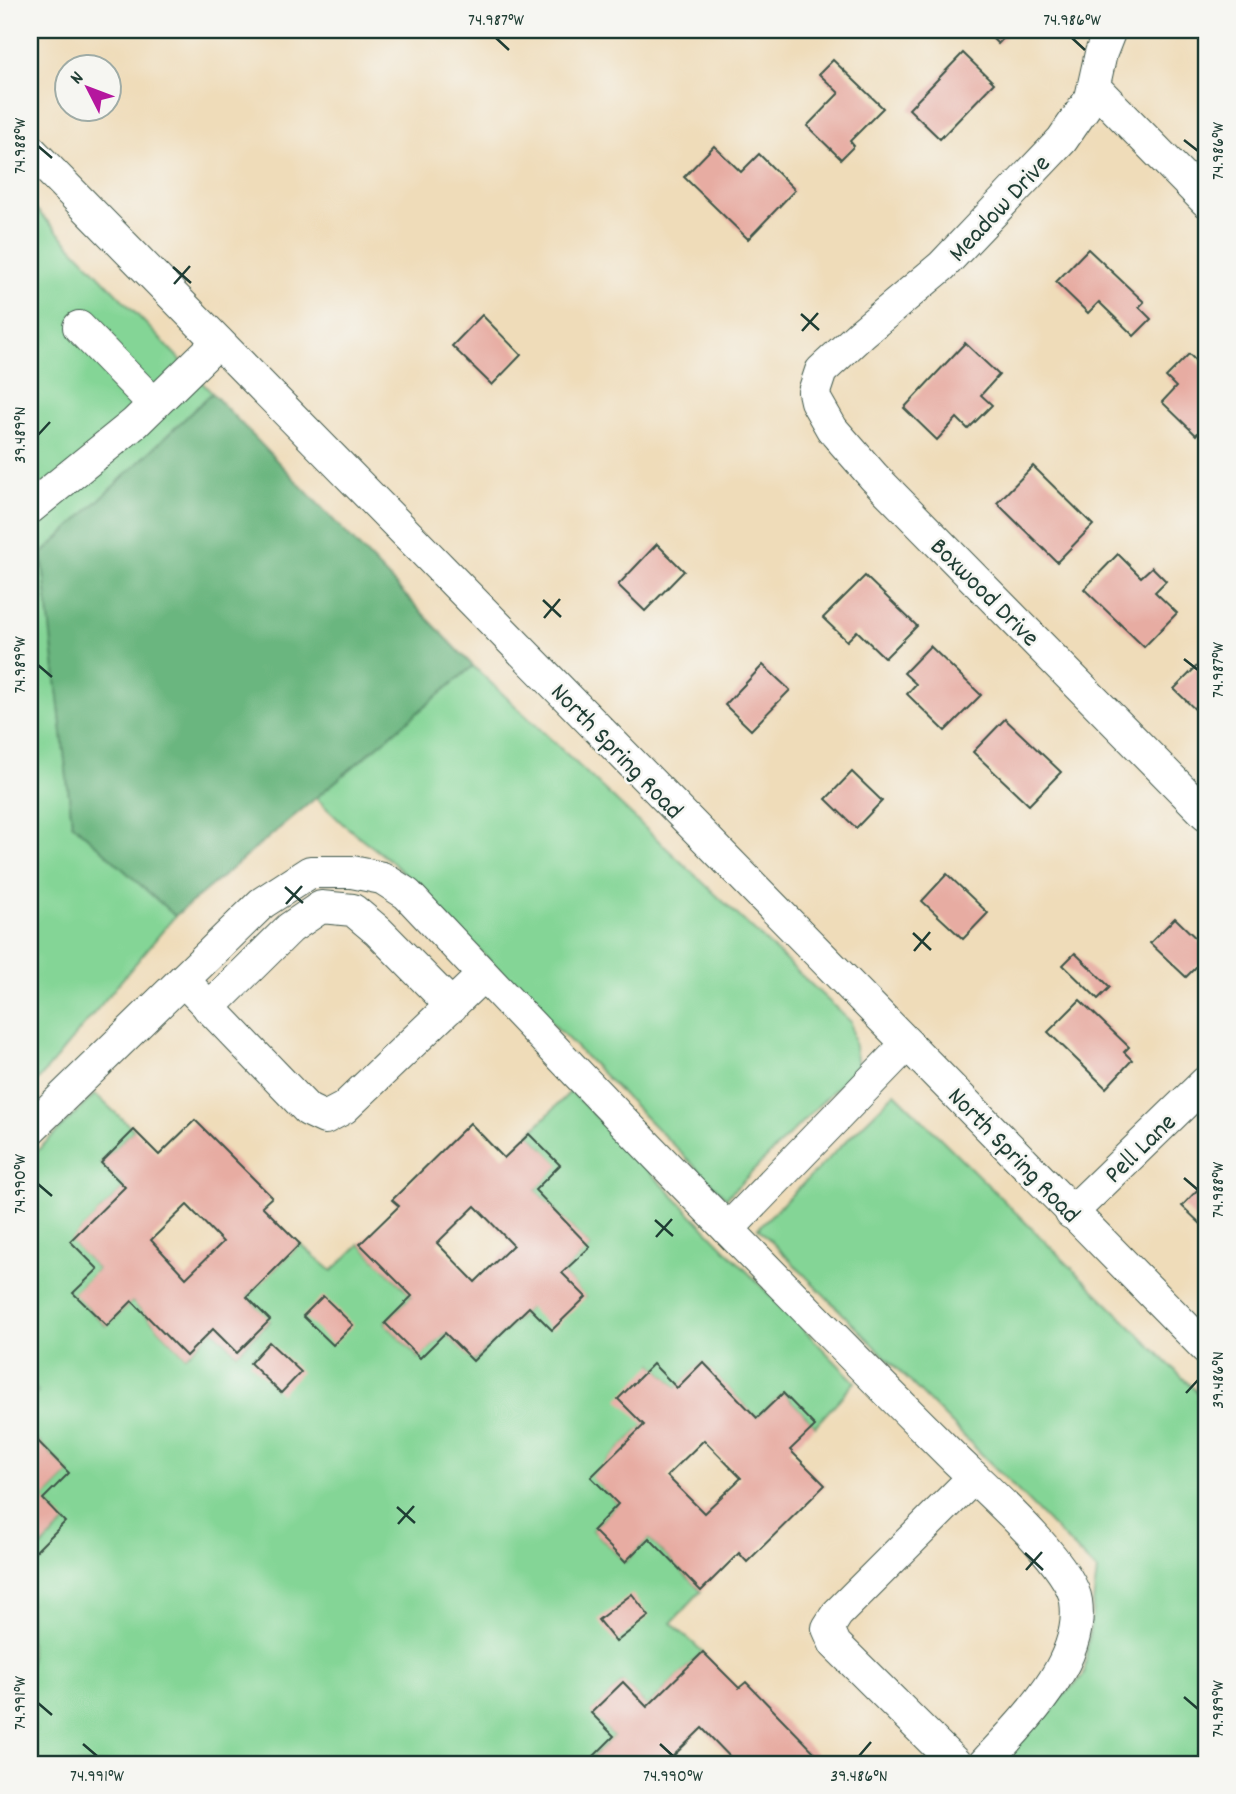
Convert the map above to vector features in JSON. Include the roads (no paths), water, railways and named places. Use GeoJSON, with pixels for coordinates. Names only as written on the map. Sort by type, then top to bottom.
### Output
{"type":"FeatureCollection","features":[{"type":"Feature","properties":{"kind":"street","name":"Meadow Drive"},"geometry":{"type":"LineString","coordinates":[[840,353],[942,266],[1062,140],[1079,117],[1094,88],[1101,53],[1110,30]]}},
{"type":"Feature","properties":{"kind":"street"},"geometry":{"type":"LineString","coordinates":[[1094,88],[1206,201]]}},
{"type":"Feature","properties":{"kind":"street","name":"North Spring Road"},"geometry":{"type":"LineString","coordinates":[[30,150],[1206,1348]]}},
{"type":"Feature","properties":{"kind":"street"},"geometry":{"type":"LineString","coordinates":[[79,327],[155,404]]}},
{"type":"Feature","properties":{"kind":"street"},"geometry":{"type":"LineString","coordinates":[[30,508],[155,404],[218,342]]}},
{"type":"Feature","properties":{"kind":"street","name":"Boxwood Drive"},"geometry":{"type":"LineString","coordinates":[[840,353],[821,370],[814,392],[816,401],[832,429],[874,477],[1206,814]]}},
{"type":"Feature","properties":{"kind":"street"},"geometry":{"type":"LineString","coordinates":[[30,1129],[262,902],[310,873],[352,872],[382,878],[407,894],[728,1229],[1053,1556],[1076,1598],[1078,1629],[1067,1659],[1050,1685],[984,1764]]}},
{"type":"Feature","properties":{"kind":"street"},"geometry":{"type":"LineString","coordinates":[[209,1008],[290,928],[321,907],[353,909],[452,1006]]}},
{"type":"Feature","properties":{"kind":"street"},"geometry":{"type":"LineString","coordinates":[[183,980],[308,1111],[325,1118],[344,1108],[483,975]]}},
{"type":"Feature","properties":{"kind":"street"},"geometry":{"type":"LineString","coordinates":[[728,1229],[906,1044]]}},
{"type":"Feature","properties":{"kind":"street","name":"Pell Lane"},"geometry":{"type":"LineString","coordinates":[[1071,1213],[1206,1082]]}},
{"type":"Feature","properties":{"kind":"street"},"geometry":{"type":"LineString","coordinates":[[956,1764],[835,1644],[828,1628],[837,1614],[974,1477]]}}]}
